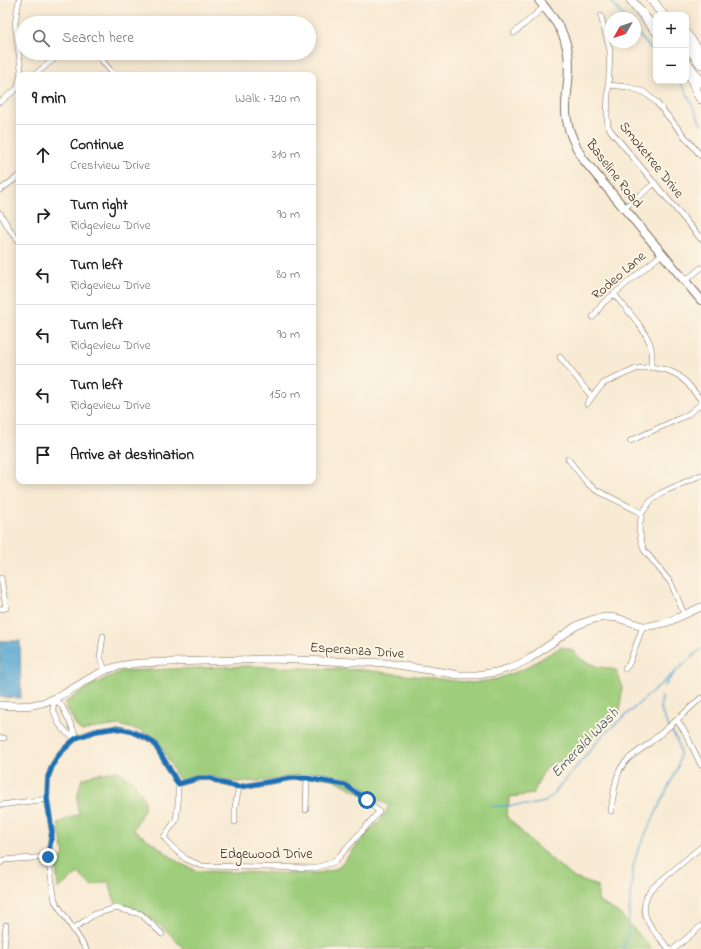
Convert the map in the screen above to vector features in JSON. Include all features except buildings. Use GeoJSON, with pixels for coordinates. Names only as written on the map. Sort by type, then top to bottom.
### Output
{"type":"FeatureCollection","features":[{"type":"Feature","properties":{"kind":"highway"},"geometry":{"type":"LineString","coordinates":[[631,0],[653,27]]}},
{"type":"Feature","properties":{"kind":"highway"},"geometry":{"type":"LineString","coordinates":[[637,0],[653,20]]}},
{"type":"Feature","properties":{"kind":"highway"},"geometry":{"type":"LineString","coordinates":[[652,0],[661,12]]}},
{"type":"Feature","properties":{"kind":"highway"},"geometry":{"type":"LineString","coordinates":[[660,0],[669,12]]}},
{"type":"Feature","properties":{"kind":"highway"},"geometry":{"type":"LineString","coordinates":[[689,38],[701,54]]}},
{"type":"Feature","properties":{"kind":"highway"},"geometry":{"type":"LineString","coordinates":[[689,48],[701,64]]}},
{"type":"Feature","properties":{"kind":"highway"},"geometry":{"type":"LineString","coordinates":[[689,66],[701,82]]}},
{"type":"Feature","properties":{"kind":"highway"},"geometry":{"type":"LineString","coordinates":[[689,73],[701,88]]}},
{"type":"Feature","properties":{"kind":"highway"},"geometry":{"type":"LineString","coordinates":[[689,74],[701,99]]}},
{"type":"Feature","properties":{"kind":"main road","name":"Baseline Road"},"geometry":{"type":"LineString","coordinates":[[539,0],[557,23],[566,44],[569,67],[566,107],[568,125],[575,146],[583,159],[701,300]]}},
{"type":"Feature","properties":{"kind":"main road","name":"Esperanza Drive"},"geometry":{"type":"LineString","coordinates":[[0,705],[21,706],[37,704],[54,699],[105,670],[140,662],[269,659],[385,663],[460,675],[477,675],[513,667],[524,662],[576,626],[590,620],[606,617],[617,618],[643,626],[654,626],[668,622],[701,607]]}},
{"type":"Feature","properties":{"kind":"street"},"geometry":{"type":"LineString","coordinates":[[16,16],[19,0]]}},
{"type":"Feature","properties":{"kind":"street"},"geometry":{"type":"LineString","coordinates":[[514,33],[544,7]]}},
{"type":"Feature","properties":{"kind":"street","name":"Smoketree Drive"},"geometry":{"type":"LineString","coordinates":[[601,16],[610,52],[606,118],[608,126],[701,239]]}},
{"type":"Feature","properties":{"kind":"street"},"geometry":{"type":"LineString","coordinates":[[16,17],[16,31]]}},
{"type":"Feature","properties":{"kind":"street"},"geometry":{"type":"LineString","coordinates":[[20,60],[20,72]]}},
{"type":"Feature","properties":{"kind":"street"},"geometry":{"type":"LineString","coordinates":[[38,72],[53,60]]}},
{"type":"Feature","properties":{"kind":"street"},"geometry":{"type":"LineString","coordinates":[[102,60],[112,72]]}},
{"type":"Feature","properties":{"kind":"street"},"geometry":{"type":"LineString","coordinates":[[609,85],[644,92],[656,102],[701,156]]}},
{"type":"Feature","properties":{"kind":"street"},"geometry":{"type":"LineString","coordinates":[[0,102],[16,89]]}},
{"type":"Feature","properties":{"kind":"street"},"geometry":{"type":"LineString","coordinates":[[0,190],[16,178]]}},
{"type":"Feature","properties":{"kind":"street"},"geometry":{"type":"LineString","coordinates":[[624,208],[655,183]]}},
{"type":"Feature","properties":{"kind":"street"},"geometry":{"type":"LineString","coordinates":[[0,214],[16,237]]}},
{"type":"Feature","properties":{"kind":"street","name":"Rodeo Lane"},"geometry":{"type":"LineString","coordinates":[[593,317],[603,303],[662,254]]}},
{"type":"Feature","properties":{"kind":"street"},"geometry":{"type":"LineString","coordinates":[[685,282],[701,268]]}},
{"type":"Feature","properties":{"kind":"street"},"geometry":{"type":"LineString","coordinates":[[614,294],[643,329],[648,338],[651,348],[651,366]]}},
{"type":"Feature","properties":{"kind":"street"},"geometry":{"type":"LineString","coordinates":[[560,357],[592,397]]}},
{"type":"Feature","properties":{"kind":"street"},"geometry":{"type":"LineString","coordinates":[[587,404],[604,383],[636,369],[651,366],[667,370],[678,375],[687,383],[701,400]]}},
{"type":"Feature","properties":{"kind":"street"},"geometry":{"type":"LineString","coordinates":[[630,441],[687,415],[701,404]]}},
{"type":"Feature","properties":{"kind":"street"},"geometry":{"type":"LineString","coordinates":[[568,459],[588,484],[596,490],[642,513]]}},
{"type":"Feature","properties":{"kind":"street"},"geometry":{"type":"LineString","coordinates":[[684,614],[671,583],[644,550],[639,529],[642,513],[650,502],[661,493],[701,475]]}},
{"type":"Feature","properties":{"kind":"street"},"geometry":{"type":"LineString","coordinates":[[0,609],[6,608],[2,578]]}},
{"type":"Feature","properties":{"kind":"street"},"geometry":{"type":"LineString","coordinates":[[625,669],[629,664],[643,626]]}},
{"type":"Feature","properties":{"kind":"street"},"geometry":{"type":"LineString","coordinates":[[103,636],[100,657],[105,670]]}},
{"type":"Feature","properties":{"kind":"street"},"geometry":{"type":"LineString","coordinates":[[611,811],[616,781],[624,764],[630,757],[652,742],[701,698]]}},
{"type":"Feature","properties":{"kind":"street"},"geometry":{"type":"LineString","coordinates":[[54,699],[62,706],[76,738]]}},
{"type":"Feature","properties":{"kind":"street"},"geometry":{"type":"LineString","coordinates":[[54,699],[53,709],[59,724],[67,733],[76,738]]}},
{"type":"Feature","properties":{"kind":"street"},"geometry":{"type":"LineString","coordinates":[[677,720],[685,732],[701,765]]}},
{"type":"Feature","properties":{"kind":"street"},"geometry":{"type":"LineString","coordinates":[[62,727],[66,727],[69,721]]}},
{"type":"Feature","properties":{"kind":"street"},"geometry":{"type":"LineString","coordinates":[[86,949],[55,901],[48,857],[52,832],[47,799],[48,777],[53,764],[60,753],[76,738],[96,731],[115,728],[130,731],[146,738],[154,743],[178,784],[199,778],[210,778],[222,783],[239,787],[291,778],[307,778],[306,810]]}},
{"type":"Feature","properties":{"kind":"street","name":"Edgewood Drive"},"geometry":{"type":"LineString","coordinates":[[178,784],[176,820],[164,837],[170,845],[186,859],[202,866],[315,868],[334,862],[379,812],[367,800],[345,785],[307,778]]}},
{"type":"Feature","properties":{"kind":"street"},"geometry":{"type":"LineString","coordinates":[[235,822],[239,787]]}},
{"type":"Feature","properties":{"kind":"street"},"geometry":{"type":"LineString","coordinates":[[0,805],[47,799]]}},
{"type":"Feature","properties":{"kind":"street"},"geometry":{"type":"LineString","coordinates":[[669,949],[649,924],[644,911],[646,897],[650,890],[701,847]]}},
{"type":"Feature","properties":{"kind":"street"},"geometry":{"type":"LineString","coordinates":[[0,863],[4,860],[48,857]]}},
{"type":"Feature","properties":{"kind":"street"},"geometry":{"type":"LineString","coordinates":[[73,929],[95,914],[116,908],[142,914],[162,934]]}},
{"type":"Feature","properties":{"kind":"street"},"geometry":{"type":"LineString","coordinates":[[4,949],[6,925]]}},
{"type":"Feature","properties":{"kind":"street"},"geometry":{"type":"LineString","coordinates":[[674,949],[701,926]]}},
{"type":"Feature","properties":{"kind":"green space"},"geometry":{"type":"Polygon","coordinates":[[[561,647],[572,650],[582,660],[596,666],[616,670],[622,685],[620,713],[575,755],[547,767],[533,794],[510,797],[506,815],[531,842],[574,878],[598,886],[598,901],[620,914],[652,949],[182,949],[183,948],[168,932],[141,912],[116,904],[108,881],[91,886],[78,873],[58,889],[56,862],[64,855],[58,823],[79,814],[77,800],[82,779],[95,774],[118,771],[133,781],[144,799],[144,809],[133,830],[156,845],[179,863],[197,871],[316,874],[338,868],[370,830],[380,822],[389,806],[380,800],[378,802],[333,779],[302,776],[264,781],[230,782],[212,777],[182,781],[177,777],[162,748],[142,731],[118,725],[82,731],[77,727],[67,709],[66,702],[90,686],[122,671],[248,666],[363,670],[473,683],[497,679],[524,669],[561,647]]]}},
{"type":"Feature","properties":{"kind":"water"},"geometry":{"type":"Polygon","coordinates":[[[0,641],[20,641],[21,698],[0,697],[0,641]]]}},
{"type":"Feature","properties":{"kind":"waterway"},"geometry":{"type":"LineString","coordinates":[[610,0],[620,12]]}},
{"type":"Feature","properties":{"kind":"waterway"},"geometry":{"type":"LineString","coordinates":[[641,37],[653,51]]}},
{"type":"Feature","properties":{"kind":"waterway"},"geometry":{"type":"LineString","coordinates":[[680,84],[686,91],[701,124]]}},
{"type":"Feature","properties":{"kind":"waterway","name":"Emerald Wash"},"geometry":{"type":"LineString","coordinates":[[491,806],[530,805],[545,802],[552,796],[601,737],[701,649]]}},
{"type":"Feature","properties":{"kind":"waterway","name":"Emerald Wash"},"geometry":{"type":"LineString","coordinates":[[665,686],[678,669]]}},
{"type":"Feature","properties":{"kind":"waterway"},"geometry":{"type":"LineString","coordinates":[[621,949],[627,939],[634,863],[638,850],[677,769],[680,757],[678,742],[662,713],[662,697]]}},
{"type":"Feature","properties":{"kind":"route"},"geometry":{"type":"LineString","coordinates":[[48,857],[52,832],[47,799],[48,777],[53,764],[60,753],[76,738],[96,731],[115,728],[130,731],[154,743],[178,784],[199,778],[210,778],[228,785],[239,787],[291,778],[307,778],[345,785],[367,800]]}}]}
